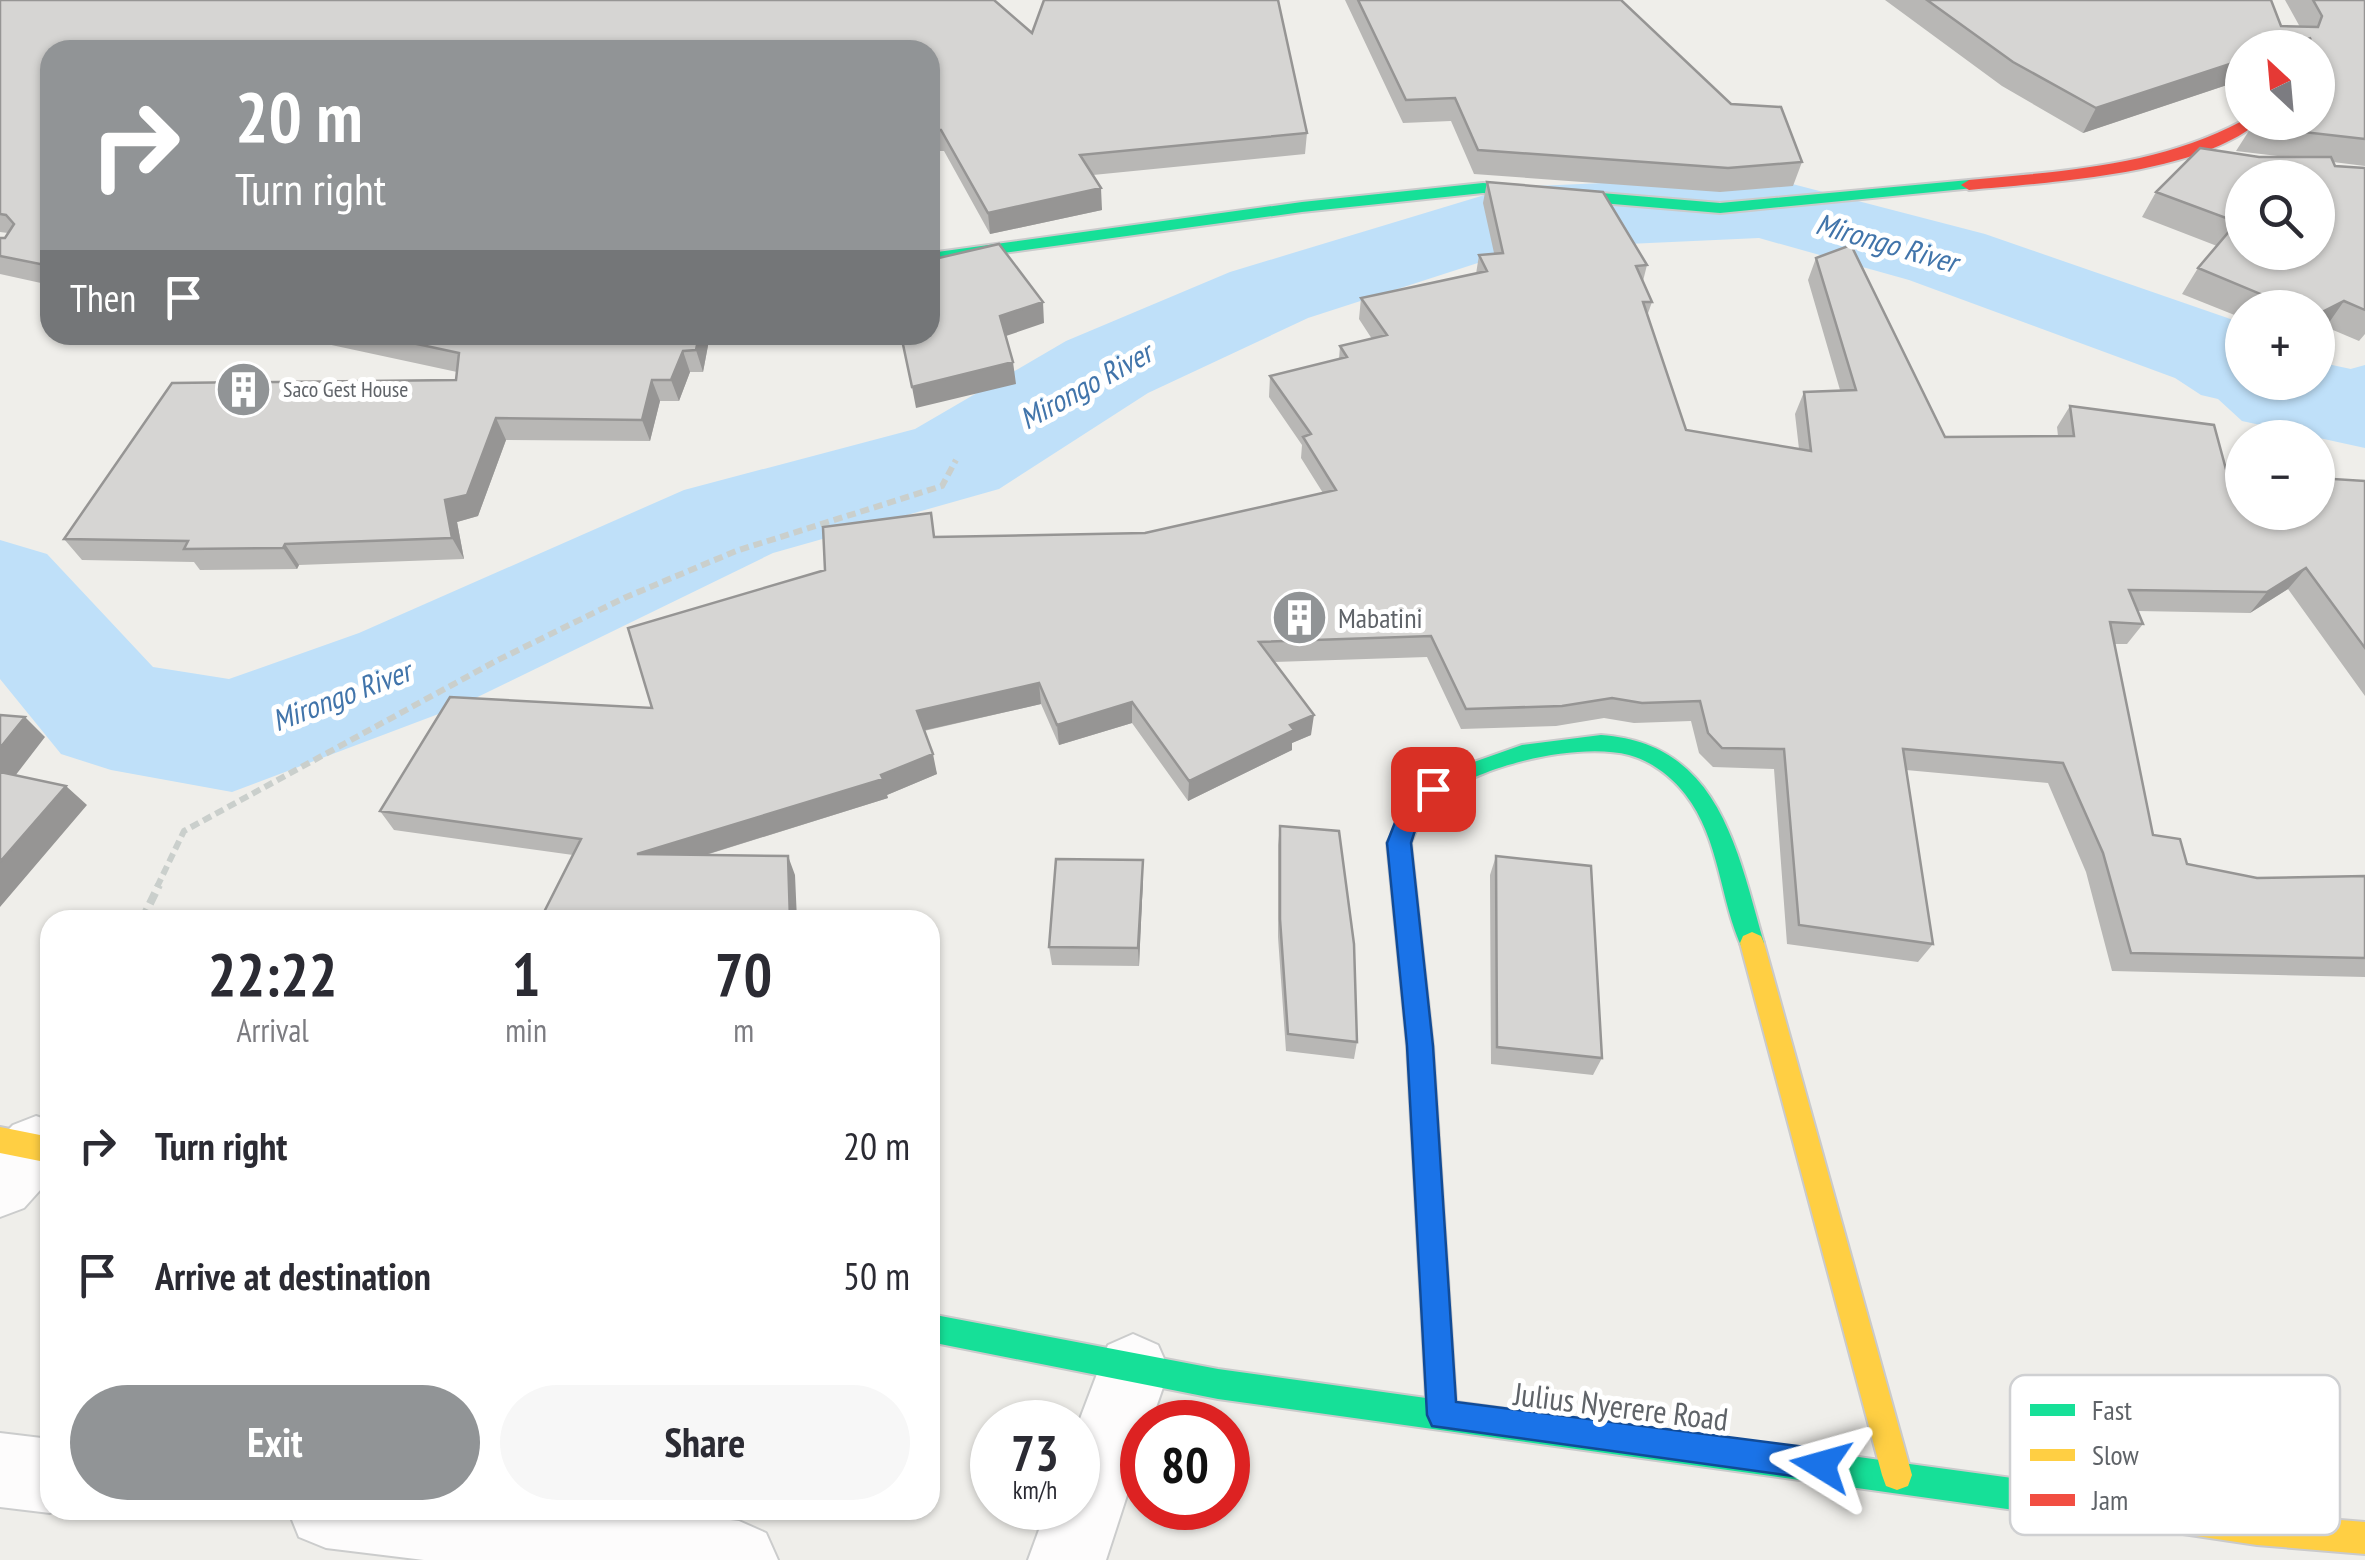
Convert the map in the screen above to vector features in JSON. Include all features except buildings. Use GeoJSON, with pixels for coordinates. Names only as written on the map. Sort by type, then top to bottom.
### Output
{"type":"FeatureCollection","features":[{"type":"Feature","properties":{"kind":"main road"},"geometry":{"type":"LineString","coordinates":[[940,257],[1483,188],[1720,208],[1986,183],[2175,158],[2225,135]]}},
{"type":"Feature","properties":{"kind":"main road"},"geometry":{"type":"LineString","coordinates":[[1442,1415],[1420,1046],[1399,843],[1409,814],[1433,789],[1466,770],[1580,742],[1620,742],[1656,756],[1676,770],[1694,789],[1718,834],[1770,998],[1897,1475]]}},
{"type":"Feature","properties":{"kind":"main road","name":"Julius Nyerere Road"},"geometry":{"type":"LineString","coordinates":[[940,1330],[1133,1370],[2010,1492]]}},
{"type":"Feature","properties":{"kind":"main road","name":"Julius Nyerere Road"},"geometry":{"type":"LineString","coordinates":[[2329,1535],[2365,1538]]}},
{"type":"Feature","properties":{"kind":"street"},"geometry":{"type":"LineString","coordinates":[[2175,158],[2225,164]]}},
{"type":"Feature","properties":{"kind":"street"},"geometry":{"type":"LineString","coordinates":[[1067,1560],[1133,1370]]}},
{"type":"Feature","properties":{"kind":"street"},"geometry":{"type":"LineString","coordinates":[[0,1470],[40,1475]]}},
{"type":"Feature","properties":{"kind":"street"},"geometry":{"type":"LineString","coordinates":[[408,1520],[738,1560]]}},
{"type":"Feature","properties":{"kind":"path"},"geometry":{"type":"LineString","coordinates":[[147,910],[184,831],[496,661],[624,598],[736,551],[942,486],[956,460]]}},
{"type":"Feature","properties":{"kind":"waterway","name":"Mirongo River"},"geometry":{"type":"LineString","coordinates":[[0,588],[111,715],[232,736],[408,670],[729,521],[956,460],[1107,367],[1269,295],[1511,218],[1762,207],[1947,257],[2225,359]]}},
{"type":"Feature","properties":{"kind":"waterway"},"geometry":{"type":"LineString","coordinates":[[2335,380],[2365,371]]}},
{"type":"Feature","properties":{"kind":"waterway","name":"Mirongo River"},"geometry":{"type":"LineString","coordinates":[[2314,400],[2365,410]]}},
{"type":"Feature","properties":{"kind":"traffic: fast"},"geometry":{"type":"LineString","coordinates":[[940,257],[1302,207],[1483,188],[1720,208],[1969,185]]}},
{"type":"Feature","properties":{"kind":"traffic: fast"},"geometry":{"type":"LineString","coordinates":[[1442,1415],[1420,1046],[1399,843],[1416,809],[1448,781],[1522,754],[1601,744],[1643,751],[1676,770],[1705,806],[1725,850],[1752,943]]}},
{"type":"Feature","properties":{"kind":"traffic: fast"},"geometry":{"type":"LineString","coordinates":[[940,1330],[1218,1384],[2010,1494]]}},
{"type":"Feature","properties":{"kind":"traffic: slow"},"geometry":{"type":"LineString","coordinates":[[1752,943],[1897,1475]]}},
{"type":"Feature","properties":{"kind":"traffic: slow"},"geometry":{"type":"LineString","coordinates":[[0,1140],[40,1148]]}},
{"type":"Feature","properties":{"kind":"traffic: slow"},"geometry":{"type":"LineString","coordinates":[[2329,1535],[2365,1538]]}},
{"type":"Feature","properties":{"kind":"traffic: jam"},"geometry":{"type":"LineString","coordinates":[[1969,185],[2078,174],[2153,161],[2225,136]]}},
{"type":"Feature","properties":{"kind":"place","name":"Saco Gest House"},"geometry":{"type":"Point","coordinates":[244,389]}},
{"type":"Feature","properties":{"kind":"place","name":"Mabatini"},"geometry":{"type":"Point","coordinates":[1299,617]}},
{"type":"Feature","properties":{"kind":"route"},"geometry":{"type":"LineString","coordinates":[[1433,789],[1409,814],[1399,843],[1420,1046],[1442,1415],[1821,1465]]}}]}
